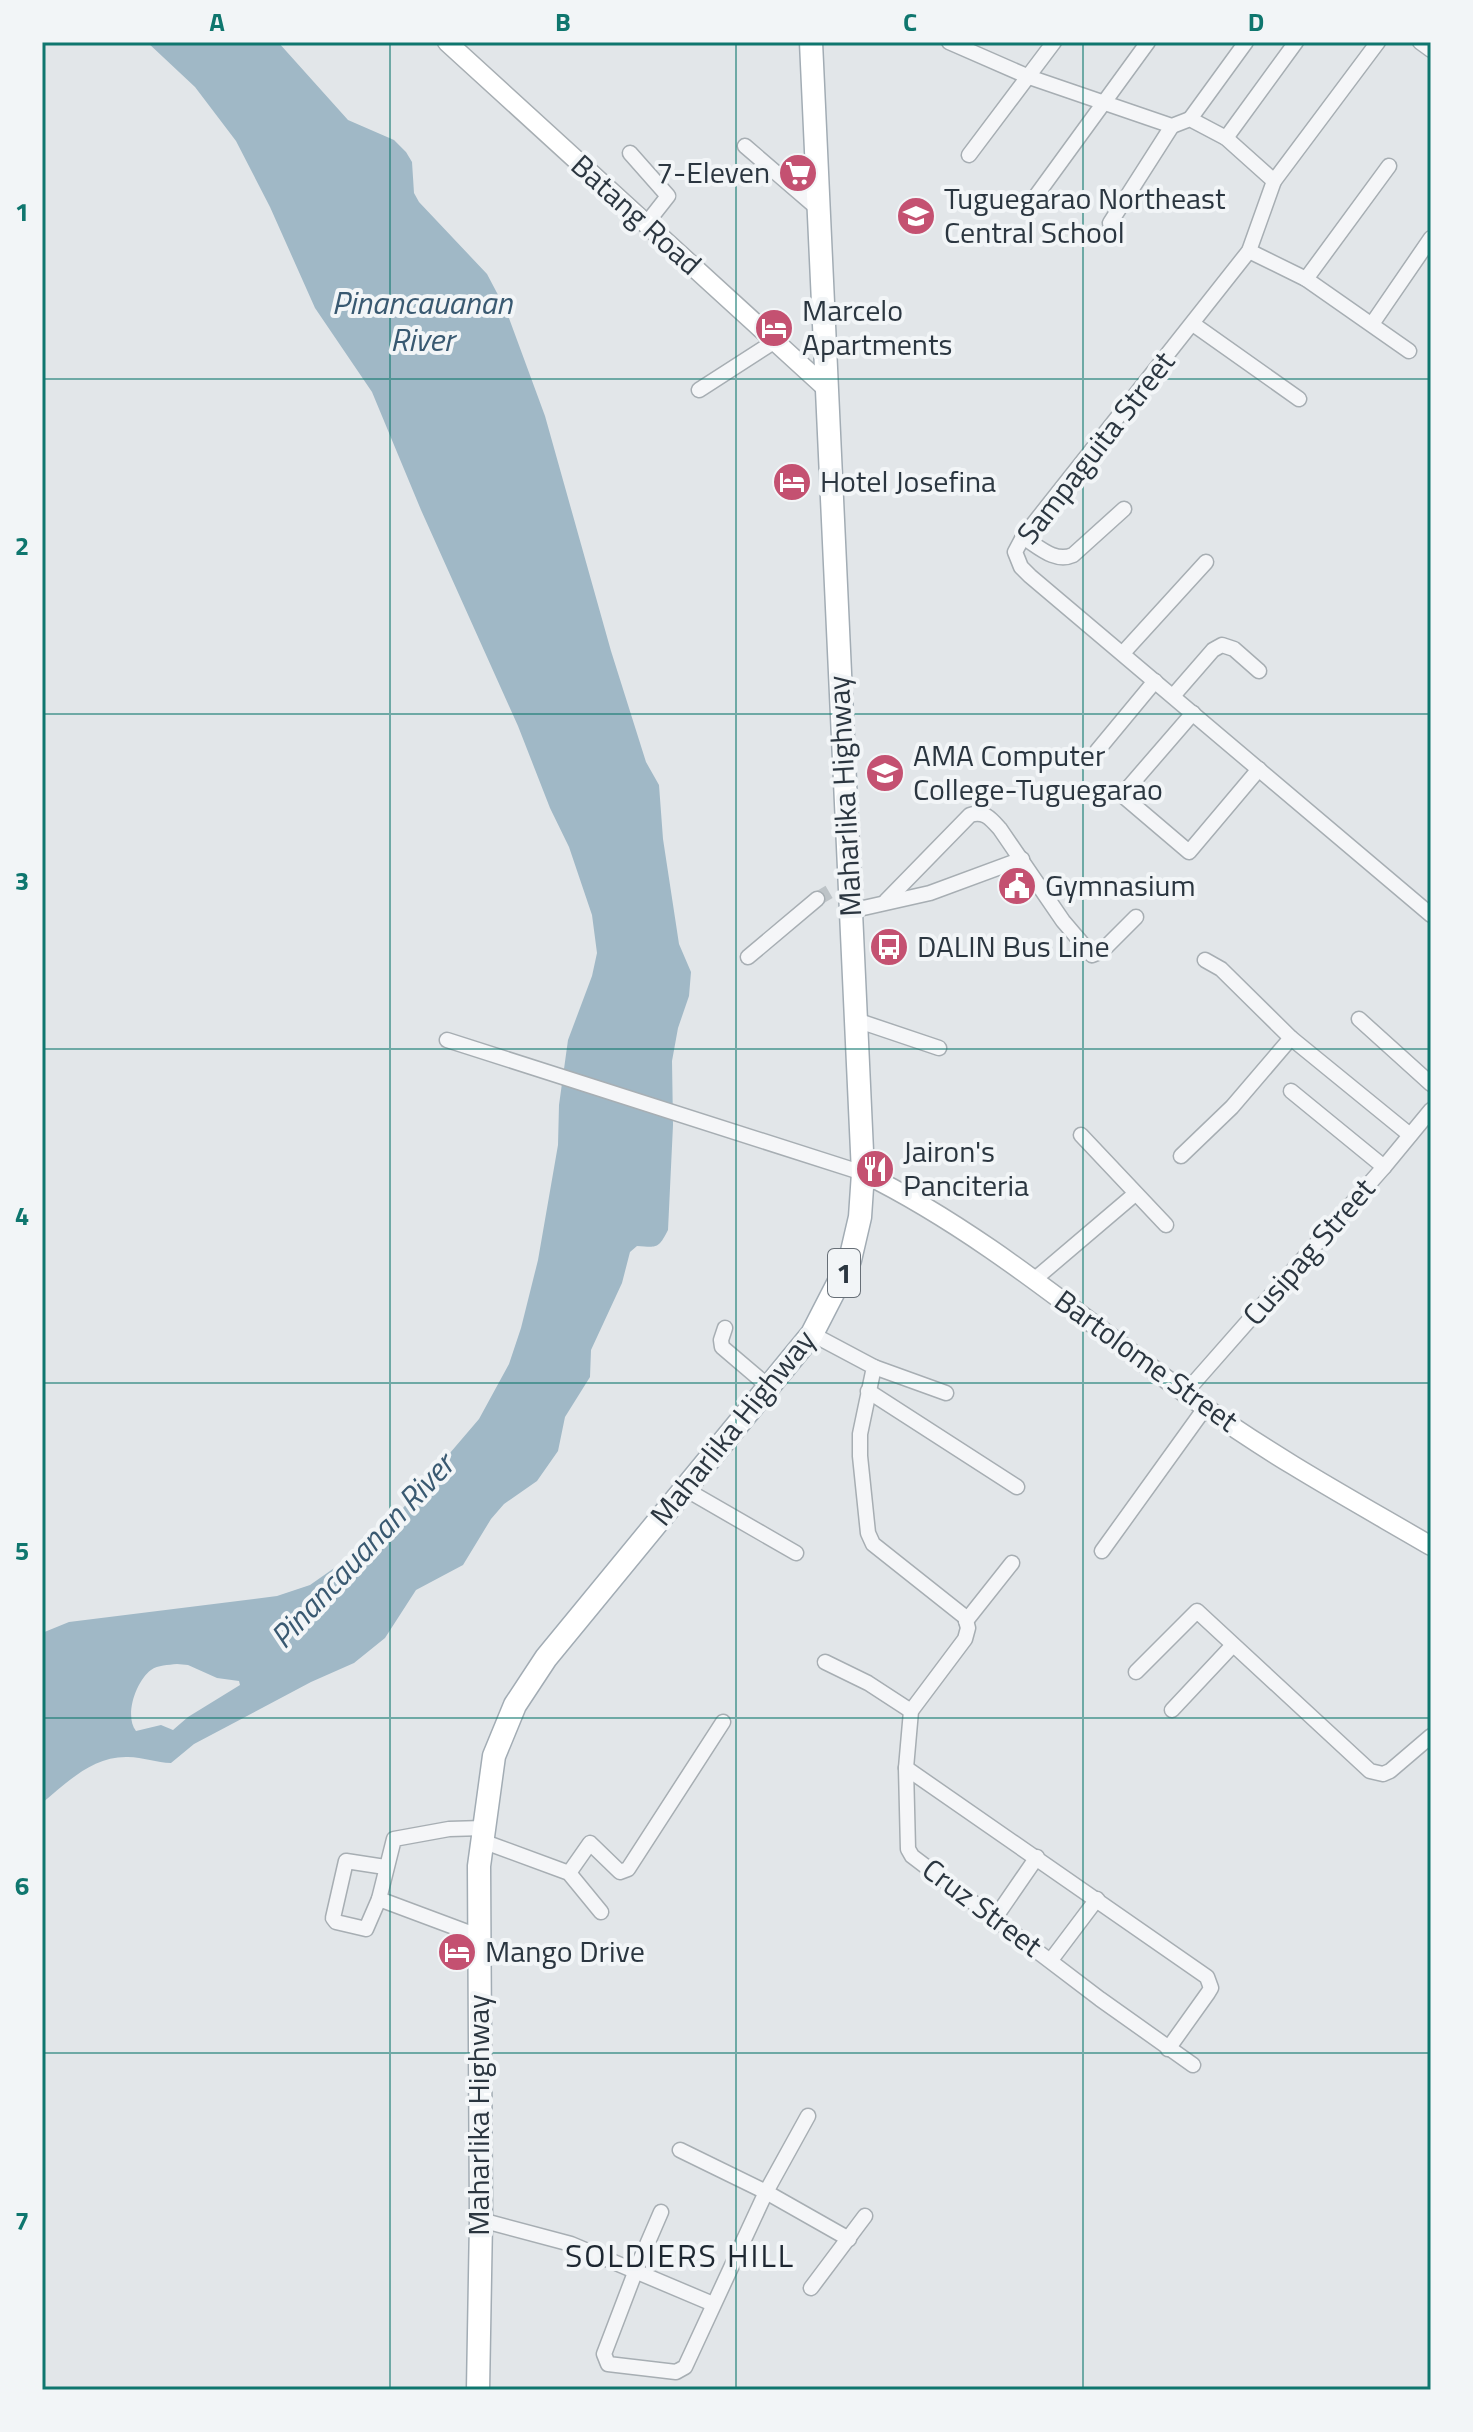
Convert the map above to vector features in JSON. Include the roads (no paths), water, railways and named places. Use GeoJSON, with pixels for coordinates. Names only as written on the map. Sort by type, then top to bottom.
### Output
{"type":"FeatureCollection","features":[{"type":"Feature","properties":{"kind":"main road","name":"Maharlika Highway"},"geometry":{"type":"LineString","coordinates":[[478,2390],[481,2220],[478,1936],[482,1835],[494,1756],[515,1705],[546,1658],[812,1334],[850,1260],[860,1217],[863,1173],[850,911],[841,888],[811,42]]}},
{"type":"Feature","properties":{"kind":"street","name":"Batang Road"},"geometry":{"type":"LineString","coordinates":[[447,42],[825,387]]}},
{"type":"Feature","properties":{"kind":"street"},"geometry":{"type":"LineString","coordinates":[[969,155],[1054,42]]}},
{"type":"Feature","properties":{"kind":"street"},"geometry":{"type":"LineString","coordinates":[[1033,200],[1148,42]]}},
{"type":"Feature","properties":{"kind":"street"},"geometry":{"type":"LineString","coordinates":[[1110,223],[1172,126],[1190,119],[1246,42]]}},
{"type":"Feature","properties":{"kind":"street"},"geometry":{"type":"LineString","coordinates":[[1226,138],[1296,42]]}},
{"type":"Feature","properties":{"kind":"street","name":"Sampaguita Street"},"geometry":{"type":"LineString","coordinates":[[1378,42],[1274,181],[1249,251],[1023,537],[1015,552],[1021,567],[1431,915]]}},
{"type":"Feature","properties":{"kind":"street"},"geometry":{"type":"LineString","coordinates":[[1420,42],[1431,50]]}},
{"type":"Feature","properties":{"kind":"street"},"geometry":{"type":"LineString","coordinates":[[953,43],[1029,77],[1172,126]]}},
{"type":"Feature","properties":{"kind":"street"},"geometry":{"type":"LineString","coordinates":[[1190,119],[1226,138],[1274,181]]}},
{"type":"Feature","properties":{"kind":"street"},"geometry":{"type":"LineString","coordinates":[[745,146],[817,208]]}},
{"type":"Feature","properties":{"kind":"street"},"geometry":{"type":"LineString","coordinates":[[630,153],[668,196],[646,224]]}},
{"type":"Feature","properties":{"kind":"street"},"geometry":{"type":"LineString","coordinates":[[1306,279],[1389,166]]}},
{"type":"Feature","properties":{"kind":"street"},"geometry":{"type":"LineString","coordinates":[[1372,324],[1431,238]]}},
{"type":"Feature","properties":{"kind":"street"},"geometry":{"type":"LineString","coordinates":[[1249,251],[1306,279],[1409,351]]}},
{"type":"Feature","properties":{"kind":"street"},"geometry":{"type":"LineString","coordinates":[[1193,324],[1299,399]]}},
{"type":"Feature","properties":{"kind":"street"},"geometry":{"type":"LineString","coordinates":[[699,390],[775,341]]}},
{"type":"Feature","properties":{"kind":"street"},"geometry":{"type":"LineString","coordinates":[[1023,537],[1056,558],[1064,559],[1073,555],[1124,509]]}},
{"type":"Feature","properties":{"kind":"street"},"geometry":{"type":"LineString","coordinates":[[1123,653],[1206,562]]}},
{"type":"Feature","properties":{"kind":"street"},"geometry":{"type":"LineString","coordinates":[[1173,696],[1213,650],[1222,645],[1234,649],[1259,671]]}},
{"type":"Feature","properties":{"kind":"street"},"geometry":{"type":"LineString","coordinates":[[1097,751],[1155,681]]}},
{"type":"Feature","properties":{"kind":"street"},"geometry":{"type":"LineString","coordinates":[[1193,713],[1122,795],[1189,852],[1259,769]]}},
{"type":"Feature","properties":{"kind":"street"},"geometry":{"type":"LineString","coordinates":[[886,901],[970,815],[977,813],[989,818],[1022,859],[1063,921],[1092,955],[1102,951],[1136,917]]}},
{"type":"Feature","properties":{"kind":"street"},"geometry":{"type":"LineString","coordinates":[[850,911],[930,893],[1022,859]]}},
{"type":"Feature","properties":{"kind":"street"},"geometry":{"type":"LineString","coordinates":[[748,957],[817,899]]}},
{"type":"Feature","properties":{"kind":"street"},"geometry":{"type":"LineString","coordinates":[[1205,960],[1221,969],[1291,1038],[1410,1135]]}},
{"type":"Feature","properties":{"kind":"street"},"geometry":{"type":"LineString","coordinates":[[1359,1019],[1431,1084]]}},
{"type":"Feature","properties":{"kind":"street"},"geometry":{"type":"LineString","coordinates":[[856,1020],[939,1048]]}},
{"type":"Feature","properties":{"kind":"street"},"geometry":{"type":"LineString","coordinates":[[1181,1156],[1232,1107],[1291,1038]]}},
{"type":"Feature","properties":{"kind":"street"},"geometry":{"type":"LineString","coordinates":[[447,1040],[863,1173]]}},
{"type":"Feature","properties":{"kind":"street"},"geometry":{"type":"LineString","coordinates":[[1291,1091],[1384,1167]]}},
{"type":"Feature","properties":{"kind":"street","name":"Cusipag Street"},"geometry":{"type":"LineString","coordinates":[[1185,1393],[1410,1135],[1429,1118]]}},
{"type":"Feature","properties":{"kind":"street"},"geometry":{"type":"LineString","coordinates":[[1081,1135],[1166,1225]]}},
{"type":"Feature","properties":{"kind":"street","name":"Bartolome Street"},"geometry":{"type":"LineString","coordinates":[[863,1173],[912,1197],[1035,1279],[1205,1408],[1284,1460],[1431,1546]]}},
{"type":"Feature","properties":{"kind":"street"},"geometry":{"type":"LineString","coordinates":[[1035,1279],[1135,1194]]}},
{"type":"Feature","properties":{"kind":"street"},"geometry":{"type":"LineString","coordinates":[[725,1328],[722,1347],[769,1387]]}},
{"type":"Feature","properties":{"kind":"street"},"geometry":{"type":"LineString","coordinates":[[812,1334],[874,1367],[946,1393]]}},
{"type":"Feature","properties":{"kind":"street"},"geometry":{"type":"LineString","coordinates":[[825,1662],[868,1683],[911,1711],[965,1639],[968,1628],[966,1621],[887,1558],[873,1544],[868,1533],[860,1434],[874,1367]]}},
{"type":"Feature","properties":{"kind":"street"},"geometry":{"type":"LineString","coordinates":[[868,1391],[1017,1487]]}},
{"type":"Feature","properties":{"kind":"street"},"geometry":{"type":"LineString","coordinates":[[1102,1551],[1205,1408]]}},
{"type":"Feature","properties":{"kind":"street"},"geometry":{"type":"LineString","coordinates":[[685,1489],[796,1553]]}},
{"type":"Feature","properties":{"kind":"street"},"geometry":{"type":"LineString","coordinates":[[966,1621],[1012,1563]]}},
{"type":"Feature","properties":{"kind":"street"},"geometry":{"type":"LineString","coordinates":[[1136,1672],[1195,1611],[1370,1771],[1383,1774],[1390,1771],[1431,1736]]}},
{"type":"Feature","properties":{"kind":"street"},"geometry":{"type":"LineString","coordinates":[[1172,1710],[1233,1645]]}},
{"type":"Feature","properties":{"kind":"street","name":"Cruz Street"},"geometry":{"type":"LineString","coordinates":[[911,1711],[906,1768],[908,1849],[912,1856],[1193,2065]]}},
{"type":"Feature","properties":{"kind":"street"},"geometry":{"type":"LineString","coordinates":[[569,1873],[590,1843],[620,1872],[628,1869],[723,1722]]}},
{"type":"Feature","properties":{"kind":"street"},"geometry":{"type":"LineString","coordinates":[[906,1768],[1097,1899],[1210,1982],[1208,1993],[1168,2049]]}},
{"type":"Feature","properties":{"kind":"street"},"geometry":{"type":"LineString","coordinates":[[385,1867],[346,1861],[333,1918],[336,1922],[366,1929],[379,1899],[394,1839],[449,1829],[482,1835],[569,1873],[601,1912]]}},
{"type":"Feature","properties":{"kind":"street"},"geometry":{"type":"LineString","coordinates":[[995,1918],[1037,1857]]}},
{"type":"Feature","properties":{"kind":"street"},"geometry":{"type":"LineString","coordinates":[[379,1899],[478,1936]]}},
{"type":"Feature","properties":{"kind":"street"},"geometry":{"type":"LineString","coordinates":[[1051,1960],[1097,1899]]}},
{"type":"Feature","properties":{"kind":"street"},"geometry":{"type":"LineString","coordinates":[[661,2212],[604,2354],[608,2364],[661,2371],[681,2370],[690,2358],[766,2192],[808,2116]]}},
{"type":"Feature","properties":{"kind":"street"},"geometry":{"type":"LineString","coordinates":[[680,2150],[766,2192],[849,2239]]}},
{"type":"Feature","properties":{"kind":"street"},"geometry":{"type":"LineString","coordinates":[[811,2288],[865,2216]]}},
{"type":"Feature","properties":{"kind":"street"},"geometry":{"type":"LineString","coordinates":[[481,2220],[571,2244],[713,2304]]}},
{"type":"Feature","properties":{"kind":"water","name":"Pinancauanan River"},"geometry":{"type":"Polygon","coordinates":[[[147,42],[278,42],[348,120],[394,140],[406,152],[412,162],[414,193],[419,202],[487,274],[506,310],[545,416],[611,651],[646,762],[659,785],[663,839],[679,944],[691,972],[689,996],[678,1028],[672,1061],[673,1125],[668,1230],[656,1246],[637,1246],[630,1252],[622,1283],[591,1350],[590,1377],[565,1417],[558,1451],[537,1481],[504,1504],[491,1519],[463,1565],[416,1590],[385,1638],[354,1663],[311,1682],[194,1744],[171,1763],[128,1757],[103,1761],[81,1772],[42,1803],[42,1633],[69,1622],[277,1596],[310,1585],[340,1564],[403,1508],[479,1419],[509,1364],[521,1328],[538,1260],[558,1145],[559,1105],[568,1040],[592,976],[597,953],[592,915],[569,847],[372,392],[315,308],[270,207],[236,141],[195,87],[147,42]],[[188,1665],[160,1666],[146,1675],[133,1699],[131,1717],[136,1731],[161,1725],[173,1730],[188,1717],[240,1685],[239,1681],[217,1678],[188,1665]]]}},
{"type":"Feature","properties":{"kind":"tunnel"},"geometry":{"type":"LineString","coordinates":[[817,899],[834,889]]}},
{"type":"Feature","properties":{"kind":"place","name":"7-Eleven"},"geometry":{"type":"Point","coordinates":[798,173]}},
{"type":"Feature","properties":{"kind":"place","name":"Tuguegarao Northeast Central School"},"geometry":{"type":"Point","coordinates":[916,216]}},
{"type":"Feature","properties":{"kind":"place","name":"Marcelo Apartments"},"geometry":{"type":"Point","coordinates":[774,328]}},
{"type":"Feature","properties":{"kind":"place","name":"Hotel Josefina"},"geometry":{"type":"Point","coordinates":[792,482]}},
{"type":"Feature","properties":{"kind":"place","name":"AMA Computer College-Tuguegarao"},"geometry":{"type":"Point","coordinates":[885,773]}},
{"type":"Feature","properties":{"kind":"place","name":"Gymnasium"},"geometry":{"type":"Point","coordinates":[1017,886]}},
{"type":"Feature","properties":{"kind":"place","name":"DALIN Bus Line"},"geometry":{"type":"Point","coordinates":[889,947]}},
{"type":"Feature","properties":{"kind":"place","name":"Jairon's Panciteria"},"geometry":{"type":"Point","coordinates":[875,1169]}},
{"type":"Feature","properties":{"kind":"place","name":"Mango Drive"},"geometry":{"type":"Point","coordinates":[457,1952]}},
{"type":"Feature","properties":{"kind":"district","name":"SOLDIERS HILL"},"geometry":{"type":"Point","coordinates":[680,2256]}}]}
